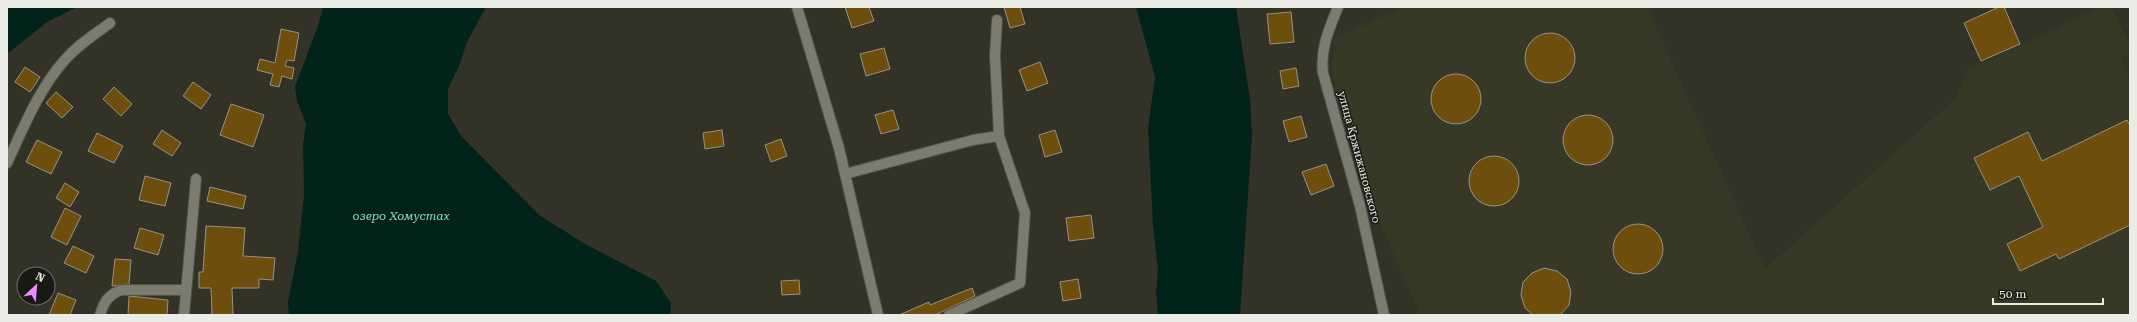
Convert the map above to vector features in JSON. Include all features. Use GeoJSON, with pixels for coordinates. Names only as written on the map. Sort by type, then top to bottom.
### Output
{"type":"FeatureCollection","features":[{"type":"Feature","properties":{"kind":"street"},"geometry":{"type":"LineString","coordinates":[[797,7],[845,174],[878,315]]}},
{"type":"Feature","properties":{"kind":"street","name":"улица Кржижановского"},"geometry":{"type":"LineString","coordinates":[[1338,7],[1325,43],[1322,59],[1323,73],[1360,206],[1384,315]]}},
{"type":"Feature","properties":{"kind":"street"},"geometry":{"type":"LineString","coordinates":[[949,315],[1020,283],[1025,213],[999,136],[995,56],[997,20]]}},
{"type":"Feature","properties":{"kind":"street"},"geometry":{"type":"LineString","coordinates":[[7,164],[34,107],[63,62],[74,50],[110,23]]}},
{"type":"Feature","properties":{"kind":"street"},"geometry":{"type":"LineString","coordinates":[[845,174],[966,142],[999,136]]}},
{"type":"Feature","properties":{"kind":"street"},"geometry":{"type":"LineString","coordinates":[[184,315],[196,179]]}},
{"type":"Feature","properties":{"kind":"street"},"geometry":{"type":"LineString","coordinates":[[100,315],[107,299],[113,293],[121,290],[186,290]]}},
{"type":"Feature","properties":{"kind":"shaded area"},"geometry":{"type":"Polygon","coordinates":[[[1402,7],[1647,7],[1765,269],[1956,98],[1967,70],[2101,7],[2111,7],[2130,43],[2130,52],[2121,59],[2130,80],[2130,315],[1421,315],[1362,184],[1332,70],[1335,38],[1402,7]]]}},
{"type":"Feature","properties":{"kind":"water"},"geometry":{"type":"Polygon","coordinates":[[[7,7],[77,7],[47,22],[7,54],[7,7]]]}},
{"type":"Feature","properties":{"kind":"water","name":"озеро Хомустах"},"geometry":{"type":"Polygon","coordinates":[[[323,7],[486,7],[467,42],[459,66],[448,89],[448,114],[462,137],[539,215],[585,244],[656,281],[671,303],[670,315],[289,315],[288,302],[298,251],[304,195],[303,144],[306,124],[297,101],[295,87],[318,26],[323,7]]]}},
{"type":"Feature","properties":{"kind":"water"},"geometry":{"type":"Polygon","coordinates":[[[1136,7],[1236,7],[1250,100],[1252,134],[1240,315],[1158,315],[1156,293],[1158,271],[1153,225],[1148,128],[1155,77],[1136,7]]]}},
{"type":"Feature","properties":{"kind":"building"},"geometry":{"type":"Polygon","coordinates":[[[845,7],[869,7],[874,21],[852,28],[845,7]]]}},
{"type":"Feature","properties":{"kind":"building"},"geometry":{"type":"Polygon","coordinates":[[[1004,7],[1020,7],[1025,24],[1010,28],[1004,7]]]}},
{"type":"Feature","properties":{"kind":"building"},"geometry":{"type":"Polygon","coordinates":[[[1999,7],[2004,7],[2020,44],[1981,61],[1964,23],[1999,7]]]}},
{"type":"Feature","properties":{"kind":"building"},"geometry":{"type":"Polygon","coordinates":[[[1291,12],[1294,42],[1270,44],[1267,14],[1291,12]]]}},
{"type":"Feature","properties":{"kind":"building"},"geometry":{"type":"Polygon","coordinates":[[[281,29],[299,33],[294,61],[287,60],[285,66],[294,68],[292,79],[282,76],[279,87],[270,85],[273,74],[257,70],[260,59],[275,63],[281,29]]]}},
{"type":"Feature","properties":{"kind":"building"},"geometry":{"type":"Polygon","coordinates":[[[1550,33],[1560,35],[1568,40],[1573,48],[1575,58],[1573,68],[1568,76],[1560,81],[1550,83],[1540,81],[1532,76],[1527,68],[1525,58],[1527,48],[1532,40],[1540,35],[1550,33]]]}},
{"type":"Feature","properties":{"kind":"building"},"geometry":{"type":"Polygon","coordinates":[[[884,48],[890,69],[866,76],[860,54],[884,48]]]}},
{"type":"Feature","properties":{"kind":"building"},"geometry":{"type":"Polygon","coordinates":[[[1040,62],[1048,83],[1027,91],[1019,70],[1040,62]]]}},
{"type":"Feature","properties":{"kind":"building"},"geometry":{"type":"Polygon","coordinates":[[[25,67],[40,77],[30,92],[15,82],[25,67]]]}},
{"type":"Feature","properties":{"kind":"building"},"geometry":{"type":"Polygon","coordinates":[[[1296,68],[1299,86],[1283,89],[1280,71],[1296,68]]]}},
{"type":"Feature","properties":{"kind":"building"},"geometry":{"type":"Polygon","coordinates":[[[1456,74],[1466,76],[1474,81],[1479,89],[1481,99],[1479,109],[1474,117],[1466,122],[1456,124],[1446,122],[1438,117],[1433,109],[1431,99],[1433,89],[1438,81],[1446,76],[1456,74]]]}},
{"type":"Feature","properties":{"kind":"building"},"geometry":{"type":"Polygon","coordinates":[[[193,82],[211,95],[201,109],[183,96],[193,82]]]}},
{"type":"Feature","properties":{"kind":"building"},"geometry":{"type":"Polygon","coordinates":[[[114,87],[132,104],[121,116],[103,99],[114,87]]]}},
{"type":"Feature","properties":{"kind":"building"},"geometry":{"type":"Polygon","coordinates":[[[56,92],[73,107],[62,118],[46,103],[56,92]]]}},
{"type":"Feature","properties":{"kind":"building"},"geometry":{"type":"Polygon","coordinates":[[[231,104],[264,115],[253,147],[220,135],[231,104]]]}},
{"type":"Feature","properties":{"kind":"building"},"geometry":{"type":"Polygon","coordinates":[[[893,110],[899,129],[881,134],[875,115],[893,110]]]}},
{"type":"Feature","properties":{"kind":"building"},"geometry":{"type":"Polygon","coordinates":[[[1588,115],[1598,117],[1606,122],[1611,130],[1613,140],[1611,150],[1606,158],[1598,163],[1588,165],[1578,163],[1570,158],[1565,150],[1563,140],[1565,130],[1570,122],[1578,117],[1588,115]]]}},
{"type":"Feature","properties":{"kind":"building"},"geometry":{"type":"Polygon","coordinates":[[[1301,116],[1307,137],[1289,142],[1283,121],[1301,116]]]}},
{"type":"Feature","properties":{"kind":"building"},"geometry":{"type":"Polygon","coordinates":[[[2127,120],[2130,126],[2130,225],[2059,259],[2056,254],[2020,271],[2007,244],[2043,227],[2019,176],[1990,190],[1974,158],[2028,132],[2042,161],[2127,120]]]}},
{"type":"Feature","properties":{"kind":"building"},"geometry":{"type":"Polygon","coordinates":[[[162,130],[181,143],[172,156],[153,144],[162,130]]]}},
{"type":"Feature","properties":{"kind":"building"},"geometry":{"type":"Polygon","coordinates":[[[722,130],[724,146],[705,149],[703,133],[722,130]]]}},
{"type":"Feature","properties":{"kind":"building"},"geometry":{"type":"Polygon","coordinates":[[[1055,130],[1062,152],[1045,157],[1039,135],[1055,130]]]}},
{"type":"Feature","properties":{"kind":"building"},"geometry":{"type":"Polygon","coordinates":[[[97,133],[123,146],[114,163],[88,151],[97,133]]]}},
{"type":"Feature","properties":{"kind":"building"},"geometry":{"type":"Polygon","coordinates":[[[781,139],[787,156],[771,162],[765,145],[781,139]]]}},
{"type":"Feature","properties":{"kind":"building"},"geometry":{"type":"Polygon","coordinates":[[[37,140],[62,152],[51,174],[26,162],[37,140]]]}},
{"type":"Feature","properties":{"kind":"building"},"geometry":{"type":"Polygon","coordinates":[[[1494,156],[1504,158],[1512,163],[1517,171],[1519,181],[1517,191],[1512,199],[1504,204],[1494,206],[1484,204],[1476,199],[1471,191],[1469,181],[1471,171],[1476,163],[1484,158],[1494,156]]]}},
{"type":"Feature","properties":{"kind":"building"},"geometry":{"type":"Polygon","coordinates":[[[1326,164],[1334,186],[1311,195],[1302,172],[1326,164]]]}},
{"type":"Feature","properties":{"kind":"building"},"geometry":{"type":"Polygon","coordinates":[[[145,176],[171,183],[165,206],[139,200],[145,176]]]}},
{"type":"Feature","properties":{"kind":"building"},"geometry":{"type":"Polygon","coordinates":[[[65,183],[79,192],[70,207],[56,198],[65,183]]]}},
{"type":"Feature","properties":{"kind":"building"},"geometry":{"type":"Polygon","coordinates":[[[210,187],[246,196],[243,209],[207,201],[210,187]]]}},
{"type":"Feature","properties":{"kind":"building"},"geometry":{"type":"Polygon","coordinates":[[[65,208],[81,216],[67,245],[51,237],[65,208]]]}},
{"type":"Feature","properties":{"kind":"building"},"geometry":{"type":"Polygon","coordinates":[[[1091,215],[1094,238],[1069,241],[1066,218],[1091,215]]]}},
{"type":"Feature","properties":{"kind":"building"},"geometry":{"type":"Polygon","coordinates":[[[1638,224],[1648,226],[1656,231],[1661,239],[1663,249],[1661,259],[1656,267],[1648,272],[1638,274],[1628,272],[1620,267],[1615,259],[1613,249],[1615,239],[1620,231],[1628,226],[1638,224]]]}},
{"type":"Feature","properties":{"kind":"building"},"geometry":{"type":"Polygon","coordinates":[[[206,226],[245,228],[243,256],[275,258],[273,280],[259,279],[259,288],[232,288],[233,315],[212,315],[211,288],[199,288],[199,272],[203,272],[206,226]]]}},
{"type":"Feature","properties":{"kind":"building"},"geometry":{"type":"Polygon","coordinates":[[[140,228],[164,235],[158,255],[134,248],[140,228]]]}},
{"type":"Feature","properties":{"kind":"building"},"geometry":{"type":"Polygon","coordinates":[[[73,246],[94,256],[86,273],[64,263],[73,246]]]}},
{"type":"Feature","properties":{"kind":"building"},"geometry":{"type":"Polygon","coordinates":[[[115,259],[131,260],[129,284],[112,286],[115,259]]]}},
{"type":"Feature","properties":{"kind":"building"},"geometry":{"type":"Polygon","coordinates":[[[1544,268],[1557,271],[1567,279],[1571,292],[1569,305],[1560,315],[1533,315],[1525,308],[1521,295],[1523,282],[1532,273],[1544,268]]]}},
{"type":"Feature","properties":{"kind":"building"},"geometry":{"type":"Polygon","coordinates":[[[1078,279],[1081,298],[1063,301],[1060,282],[1078,279]]]}},
{"type":"Feature","properties":{"kind":"building"},"geometry":{"type":"Polygon","coordinates":[[[799,280],[800,294],[782,295],[781,281],[799,280]]]}},
{"type":"Feature","properties":{"kind":"building"},"geometry":{"type":"Polygon","coordinates":[[[972,288],[975,296],[935,315],[899,315],[929,302],[930,305],[972,288]]]}},
{"type":"Feature","properties":{"kind":"building"},"geometry":{"type":"Polygon","coordinates":[[[58,293],[76,300],[70,315],[49,315],[53,306],[56,306],[56,298],[58,293]]]}},
{"type":"Feature","properties":{"kind":"building"},"geometry":{"type":"Polygon","coordinates":[[[129,296],[168,300],[167,315],[128,315],[129,296]]]}}]}
